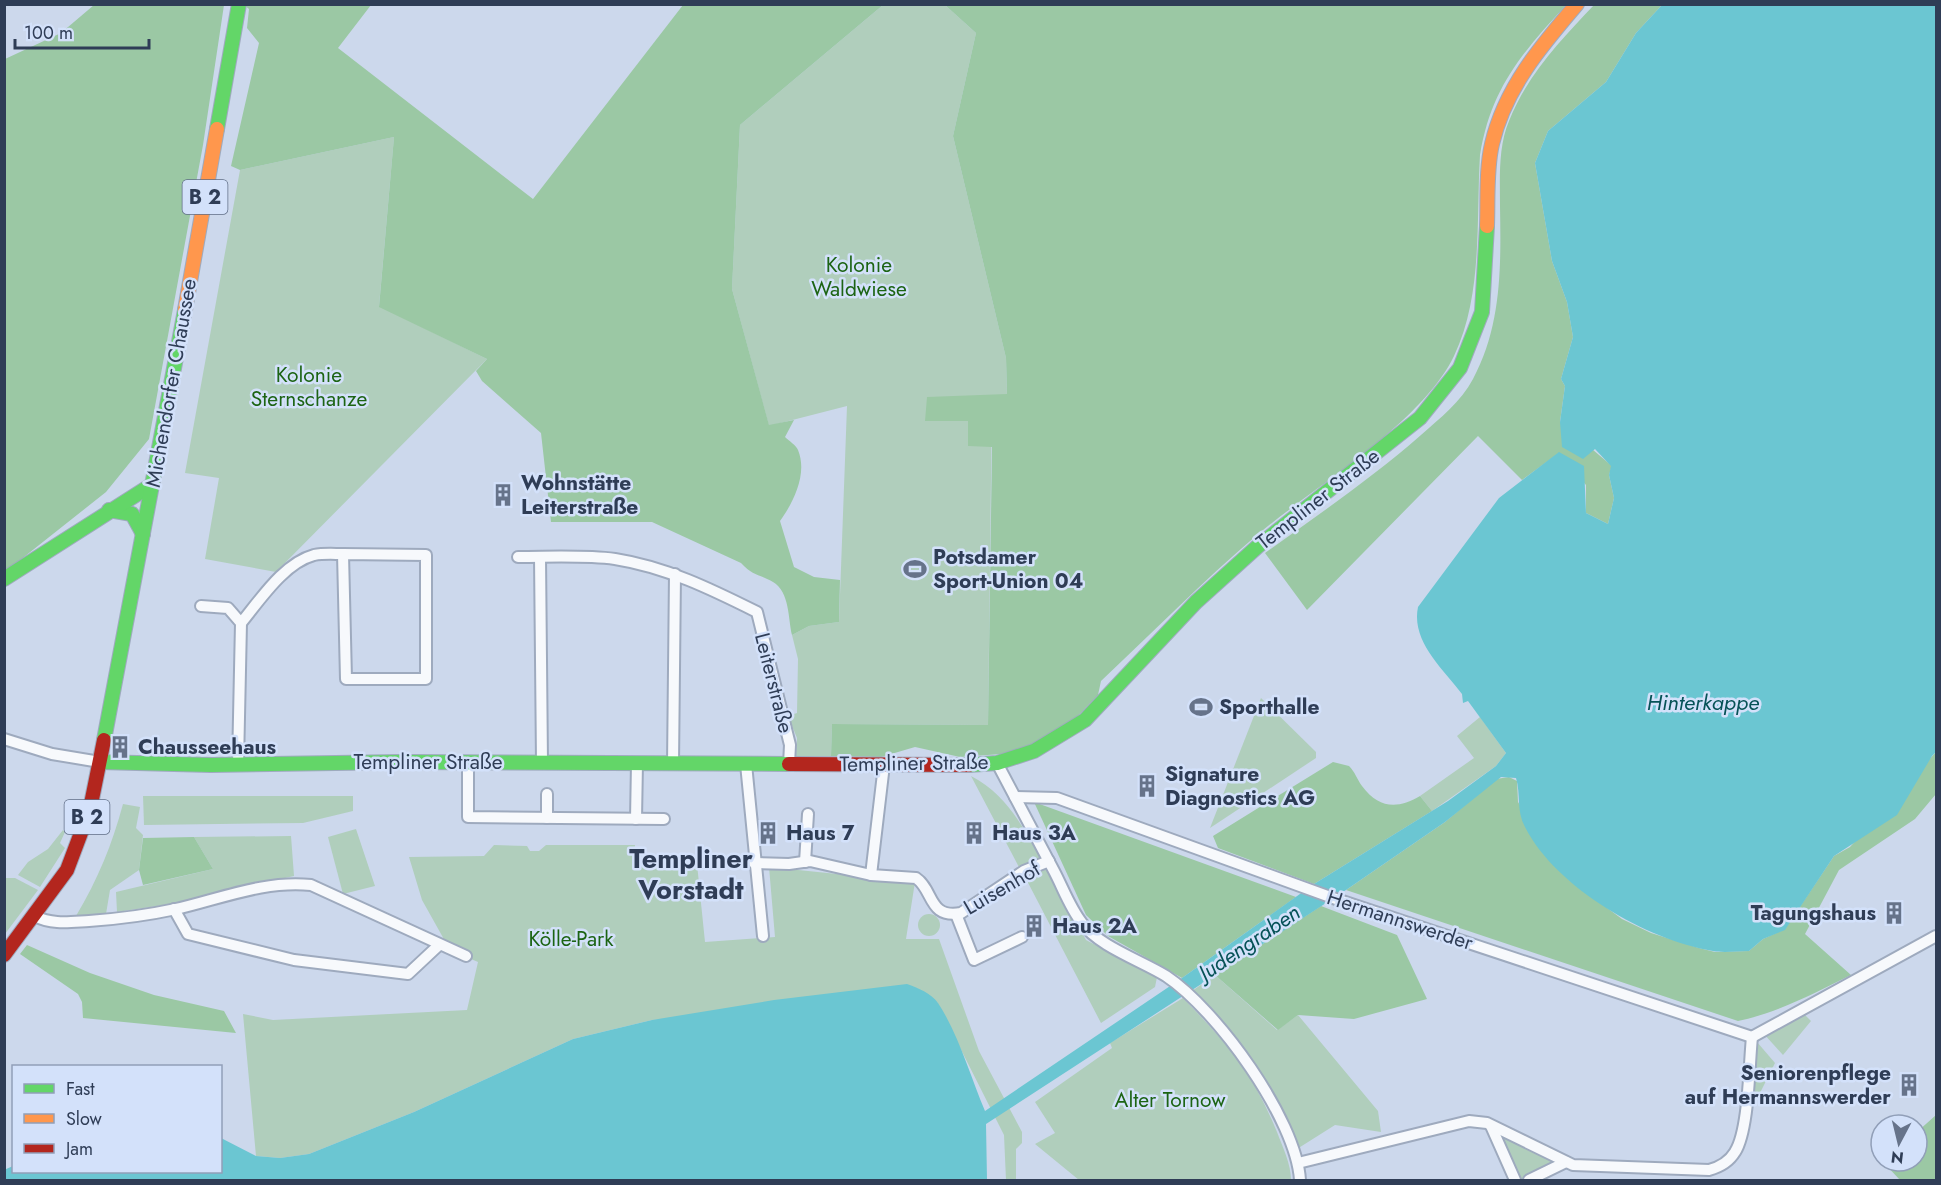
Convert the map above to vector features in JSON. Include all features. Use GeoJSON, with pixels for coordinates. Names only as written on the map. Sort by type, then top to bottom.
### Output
{"type":"FeatureCollection","features":[{"type":"Feature","properties":{"kind":"street","name":"Michendorfer Chaussee"},"geometry":{"type":"LineString","coordinates":[[100,762],[153,484],[239,4]]}},
{"type":"Feature","properties":{"kind":"street","name":"Templiner Straße"},"geometry":{"type":"LineString","coordinates":[[4,739],[42,751],[100,762],[238,764],[468,762],[884,765],[997,763],[1034,751],[1085,720],[1196,602],[1265,539],[1420,418],[1460,368],[1482,312],[1488,180],[1491,146],[1497,120],[1517,78],[1577,4]]}},
{"type":"Feature","properties":{"kind":"street"},"geometry":{"type":"LineString","coordinates":[[4,579],[153,484]]}},
{"type":"Feature","properties":{"kind":"street"},"geometry":{"type":"LineString","coordinates":[[109,510],[125,510],[136,518],[143,534]]}},
{"type":"Feature","properties":{"kind":"street"},"geometry":{"type":"LineString","coordinates":[[238,764],[241,622],[281,577],[299,562],[313,555],[343,554],[426,555],[426,679],[346,679],[343,554]]}},
{"type":"Feature","properties":{"kind":"street","name":"Leiterstraße"},"geometry":{"type":"LineString","coordinates":[[518,557],[613,559],[675,574],[757,612],[790,745],[789,764]]}},
{"type":"Feature","properties":{"kind":"street"},"geometry":{"type":"LineString","coordinates":[[540,557],[542,763]]}},
{"type":"Feature","properties":{"kind":"street"},"geometry":{"type":"LineString","coordinates":[[673,764],[675,574]]}},
{"type":"Feature","properties":{"kind":"street"},"geometry":{"type":"LineString","coordinates":[[201,606],[228,608],[241,622]]}},
{"type":"Feature","properties":{"kind":"street","name":"B 2"},"geometry":{"type":"LineString","coordinates":[[4,955],[35,916],[72,862],[90,809],[100,762]]}},
{"type":"Feature","properties":{"kind":"street"},"geometry":{"type":"LineString","coordinates":[[468,762],[468,817],[664,819]]}},
{"type":"Feature","properties":{"kind":"street"},"geometry":{"type":"LineString","coordinates":[[997,763],[1082,925],[1112,946],[1174,982],[1189,994],[1229,1036],[1258,1078],[1298,1163],[1300,1180]]}},
{"type":"Feature","properties":{"kind":"street"},"geometry":{"type":"LineString","coordinates":[[636,819],[637,764]]}},
{"type":"Feature","properties":{"kind":"street"},"geometry":{"type":"LineString","coordinates":[[746,764],[754,864],[763,936]]}},
{"type":"Feature","properties":{"kind":"street"},"geometry":{"type":"LineString","coordinates":[[871,875],[884,765]]}},
{"type":"Feature","properties":{"kind":"street"},"geometry":{"type":"LineString","coordinates":[[546,818],[547,794]]}},
{"type":"Feature","properties":{"kind":"street","name":"Hermannswerder"},"geometry":{"type":"LineString","coordinates":[[1015,797],[1057,798],[1333,898],[1752,1037]]}},
{"type":"Feature","properties":{"kind":"street"},"geometry":{"type":"LineString","coordinates":[[805,862],[808,814]]}},
{"type":"Feature","properties":{"kind":"street","name":"Luisenhof"},"geometry":{"type":"LineString","coordinates":[[754,864],[805,862],[871,875],[916,878],[936,907],[956,914],[961,913],[1024,871],[1049,861]]}},
{"type":"Feature","properties":{"kind":"street"},"geometry":{"type":"LineString","coordinates":[[35,916],[45,921],[65,923],[109,920],[174,909],[285,882],[311,885],[466,956]]}},
{"type":"Feature","properties":{"kind":"street"},"geometry":{"type":"LineString","coordinates":[[174,909],[188,934],[294,960],[408,974],[439,945]]}},
{"type":"Feature","properties":{"kind":"street","name":"Luisenhof"},"geometry":{"type":"LineString","coordinates":[[956,914],[974,960],[1022,937]]}},
{"type":"Feature","properties":{"kind":"street"},"geometry":{"type":"LineString","coordinates":[[1298,1163],[1469,1121],[1491,1126],[1573,1165],[1701,1171],[1726,1163],[1737,1150],[1742,1135],[1752,1037],[1936,936]]}},
{"type":"Feature","properties":{"kind":"street"},"geometry":{"type":"LineString","coordinates":[[1491,1126],[1515,1180]]}},
{"type":"Feature","properties":{"kind":"street"},"geometry":{"type":"LineString","coordinates":[[1529,1180],[1566,1162]]}},
{"type":"Feature","properties":{"kind":"green space"},"geometry":{"type":"Polygon","coordinates":[[[94,5],[224,5],[203,145],[149,439],[106,492],[5,572],[5,59],[61,33],[94,5]]]}},
{"type":"Feature","properties":{"kind":"green space"},"geometry":{"type":"Polygon","coordinates":[[[244,5],[371,5],[338,48],[533,199],[683,5],[883,5],[740,125],[732,289],[769,425],[794,420],[785,437],[798,450],[801,459],[800,478],[790,506],[780,521],[794,567],[814,577],[840,580],[839,622],[809,626],[792,635],[787,606],[779,586],[753,573],[741,563],[652,522],[551,522],[541,433],[482,381],[476,371],[487,359],[379,307],[394,137],[240,170],[231,166],[259,43],[247,28],[249,9],[244,5]]]}},
{"type":"Feature","properties":{"kind":"green space","name":"Kolonie Waldwiese"},"geometry":{"type":"Polygon","coordinates":[[[883,5],[945,5],[976,33],[953,136],[1006,358],[1007,395],[992,396],[988,725],[832,724],[831,756],[796,756],[797,738],[788,716],[797,713],[798,659],[792,635],[809,626],[839,622],[847,406],[769,426],[732,289],[740,125],[883,5]]]}},
{"type":"Feature","properties":{"kind":"green space"},"geometry":{"type":"Polygon","coordinates":[[[945,5],[1566,5],[1522,56],[1500,91],[1492,110],[1480,155],[1476,258],[1470,308],[1454,356],[1439,381],[1418,405],[1365,453],[1281,516],[1217,570],[1101,681],[1098,695],[1070,724],[1015,753],[960,757],[915,747],[881,757],[831,756],[832,724],[988,725],[992,447],[968,446],[968,421],[925,421],[927,397],[1007,394],[1006,358],[953,136],[976,33],[945,5]]]}},
{"type":"Feature","properties":{"kind":"green space"},"geometry":{"type":"Polygon","coordinates":[[[1594,5],[1662,5],[1636,33],[1606,82],[1548,131],[1535,163],[1552,261],[1567,302],[1573,337],[1561,379],[1565,386],[1560,422],[1612,466],[1609,475],[1614,498],[1608,524],[1586,513],[1586,485],[1559,453],[1522,480],[1478,436],[1307,610],[1265,553],[1402,451],[1450,409],[1473,379],[1490,337],[1498,294],[1500,163],[1505,131],[1516,104],[1535,73],[1594,5]]]}},
{"type":"Feature","properties":{"kind":"green space","name":"Kolonie Sternschanze"},"geometry":{"type":"Polygon","coordinates":[[[394,137],[379,306],[487,359],[276,572],[205,559],[219,478],[185,473],[240,170],[394,137]]]}},
{"type":"Feature","properties":{"kind":"green space"},"geometry":{"type":"Polygon","coordinates":[[[1261,698],[1316,752],[1316,758],[1210,828],[1261,698]]]}},
{"type":"Feature","properties":{"kind":"green space"},"geometry":{"type":"Polygon","coordinates":[[[1480,717],[1506,753],[1496,766],[1432,811],[1420,796],[1474,758],[1457,736],[1480,717]]]}},
{"type":"Feature","properties":{"kind":"green space"},"geometry":{"type":"Polygon","coordinates":[[[1936,752],[1936,794],[1915,819],[1839,870],[1805,934],[1851,975],[1782,1008],[1738,1021],[1346,890],[1445,822],[1496,779],[1509,777],[1517,781],[1518,802],[1568,879],[1622,919],[1651,933],[1699,948],[1715,952],[1749,951],[1763,939],[1785,929],[1834,856],[1850,847],[1936,752]]]}},
{"type":"Feature","properties":{"kind":"green space"},"geometry":{"type":"Polygon","coordinates":[[[1333,762],[1349,766],[1368,794],[1382,803],[1396,805],[1420,796],[1432,811],[1314,884],[1218,848],[1213,836],[1333,762]]]}},
{"type":"Feature","properties":{"kind":"green space"},"geometry":{"type":"Polygon","coordinates":[[[971,776],[994,792],[1012,811],[1040,858],[1020,869],[971,776]]]}},
{"type":"Feature","properties":{"kind":"green space"},"geometry":{"type":"Polygon","coordinates":[[[143,796],[353,796],[353,811],[303,823],[144,825],[143,796]]]}},
{"type":"Feature","properties":{"kind":"green space"},"geometry":{"type":"Polygon","coordinates":[[[1034,802],[1296,897],[1182,978],[1108,936],[1086,915],[1034,802]]]}},
{"type":"Feature","properties":{"kind":"green space"},"geometry":{"type":"Polygon","coordinates":[[[123,804],[140,807],[136,828],[143,835],[139,870],[110,890],[106,914],[76,916],[104,861],[123,804]]]}},
{"type":"Feature","properties":{"kind":"green space"},"geometry":{"type":"Polygon","coordinates":[[[356,829],[375,886],[343,894],[328,837],[356,829]]]}},
{"type":"Feature","properties":{"kind":"green space"},"geometry":{"type":"Polygon","coordinates":[[[63,830],[65,832],[60,843],[65,848],[40,887],[18,875],[28,862],[48,849],[63,830]]]}},
{"type":"Feature","properties":{"kind":"green space"},"geometry":{"type":"Polygon","coordinates":[[[291,836],[294,876],[170,904],[117,912],[116,892],[213,869],[194,837],[291,836]]]}},
{"type":"Feature","properties":{"kind":"green space"},"geometry":{"type":"Polygon","coordinates":[[[194,837],[213,869],[143,885],[139,870],[143,838],[194,837]]]}},
{"type":"Feature","properties":{"kind":"green space","name":"Kölle-Park"},"geometry":{"type":"Polygon","coordinates":[[[494,845],[527,846],[530,851],[539,851],[546,845],[635,845],[634,853],[650,854],[650,862],[677,865],[697,864],[705,942],[775,937],[769,867],[915,882],[906,939],[939,939],[979,1051],[1022,1132],[1022,1143],[1016,1149],[1016,1180],[1006,1180],[1004,1135],[937,1002],[652,1020],[573,1039],[414,1112],[309,1154],[280,1158],[256,1156],[243,1014],[273,1020],[467,1010],[478,962],[450,950],[422,900],[409,857],[484,856],[494,845]]]}},
{"type":"Feature","properties":{"kind":"green space"},"geometry":{"type":"Polygon","coordinates":[[[1044,865],[1086,940],[1157,977],[1155,987],[1101,1023],[1024,875],[1044,865]]]}},
{"type":"Feature","properties":{"kind":"green space"},"geometry":{"type":"Polygon","coordinates":[[[5,878],[15,878],[38,890],[5,934],[5,878]]]}},
{"type":"Feature","properties":{"kind":"green space"},"geometry":{"type":"Polygon","coordinates":[[[1321,906],[1397,935],[1427,999],[1354,1019],[1298,1015],[1278,1030],[1215,975],[1321,906]]]}},
{"type":"Feature","properties":{"kind":"green space"},"geometry":{"type":"Polygon","coordinates":[[[929,914],[937,917],[940,925],[937,933],[929,936],[921,933],[918,925],[921,917],[929,914]]]}},
{"type":"Feature","properties":{"kind":"green space"},"geometry":{"type":"Polygon","coordinates":[[[27,945],[90,973],[154,995],[224,1011],[236,1033],[83,1018],[82,1002],[78,994],[20,954],[27,945]]]}},
{"type":"Feature","properties":{"kind":"green space","name":"Alter Tornow"},"geometry":{"type":"Polygon","coordinates":[[[1215,975],[1277,1030],[1298,1015],[1378,1111],[1381,1132],[1335,1125],[1297,1149],[1266,1082],[1242,1046],[1192,991],[1215,975]]]}},
{"type":"Feature","properties":{"kind":"green space","name":"Alter Tornow"},"geometry":{"type":"Polygon","coordinates":[[[1183,998],[1226,1045],[1258,1092],[1277,1132],[1288,1162],[1291,1180],[1079,1180],[1035,1144],[1055,1133],[1035,1102],[1112,1048],[1110,1043],[1183,998]]]}},
{"type":"Feature","properties":{"kind":"green space"},"geometry":{"type":"Polygon","coordinates":[[[1802,1012],[1811,1021],[1783,1055],[1763,1033],[1802,1012]]]}},
{"type":"Feature","properties":{"kind":"green space"},"geometry":{"type":"Polygon","coordinates":[[[1757,1042],[1775,1063],[1757,1099],[1750,1098],[1757,1042]]]}},
{"type":"Feature","properties":{"kind":"green space"},"geometry":{"type":"Polygon","coordinates":[[[1936,1115],[1936,1180],[1900,1180],[1893,1173],[1929,1173],[1929,1121],[1936,1115]]]}},
{"type":"Feature","properties":{"kind":"green space"},"geometry":{"type":"Polygon","coordinates":[[[1504,1135],[1553,1161],[1553,1164],[1520,1180],[1501,1138],[1504,1135]]]}},
{"type":"Feature","properties":{"kind":"water","name":"Hinterkappe"},"geometry":{"type":"Polygon","coordinates":[[[1662,5],[1936,5],[1936,752],[1897,815],[1834,856],[1785,930],[1763,939],[1749,951],[1722,952],[1687,945],[1660,936],[1633,923],[1606,908],[1558,871],[1539,849],[1522,821],[1516,778],[1501,777],[1445,822],[1346,890],[986,1124],[987,1180],[5,1180],[4,1170],[12,1166],[12,1173],[222,1173],[222,1139],[256,1156],[280,1158],[309,1154],[414,1112],[573,1039],[652,1020],[774,1000],[907,984],[920,989],[938,1003],[958,1042],[985,1111],[1182,978],[1314,884],[1448,801],[1496,766],[1506,753],[1468,701],[1463,703],[1462,694],[1430,654],[1419,631],[1418,607],[1499,498],[1559,452],[1584,466],[1586,513],[1608,524],[1614,498],[1609,475],[1611,466],[1595,449],[1583,459],[1562,447],[1560,422],[1565,386],[1561,379],[1573,337],[1567,302],[1552,261],[1535,163],[1548,131],[1606,82],[1636,33],[1662,5]]]}},
{"type":"Feature","properties":{"kind":"traffic: fast"},"geometry":{"type":"LineString","coordinates":[[217,129],[239,4]]}},
{"type":"Feature","properties":{"kind":"traffic: fast"},"geometry":{"type":"LineString","coordinates":[[969,765],[997,763],[1034,751],[1085,720],[1196,602],[1257,547],[1420,418],[1460,368],[1482,312],[1487,226]]}},
{"type":"Feature","properties":{"kind":"traffic: fast"},"geometry":{"type":"LineString","coordinates":[[104,740],[185,310]]}},
{"type":"Feature","properties":{"kind":"traffic: fast"},"geometry":{"type":"LineString","coordinates":[[4,579],[153,484]]}},
{"type":"Feature","properties":{"kind":"traffic: fast"},"geometry":{"type":"LineString","coordinates":[[109,510],[132,514],[143,534]]}},
{"type":"Feature","properties":{"kind":"traffic: fast"},"geometry":{"type":"LineString","coordinates":[[100,762],[211,765],[401,762],[789,764]]}},
{"type":"Feature","properties":{"kind":"traffic: slow"},"geometry":{"type":"LineString","coordinates":[[1487,226],[1492,144],[1506,104],[1538,52],[1577,4]]}},
{"type":"Feature","properties":{"kind":"traffic: slow"},"geometry":{"type":"LineString","coordinates":[[185,310],[217,129]]}},
{"type":"Feature","properties":{"kind":"traffic: jam"},"geometry":{"type":"LineString","coordinates":[[4,955],[67,870],[90,809],[104,740]]}},
{"type":"Feature","properties":{"kind":"traffic: jam"},"geometry":{"type":"LineString","coordinates":[[789,764],[969,765]]}},
{"type":"Feature","properties":{"kind":"place","name":"Wohnstätte Leiterstraße"},"geometry":{"type":"Point","coordinates":[503,495]}},
{"type":"Feature","properties":{"kind":"place","name":"Potsdamer Sport-Union 04"},"geometry":{"type":"Point","coordinates":[915,569]}},
{"type":"Feature","properties":{"kind":"place","name":"Sporthalle"},"geometry":{"type":"Point","coordinates":[1201,707]}},
{"type":"Feature","properties":{"kind":"place","name":"Chausseehaus"},"geometry":{"type":"Point","coordinates":[120,747]}},
{"type":"Feature","properties":{"kind":"place","name":"Signature Diagnostics AG"},"geometry":{"type":"Point","coordinates":[1147,786]}},
{"type":"Feature","properties":{"kind":"place","name":"Haus 7"},"geometry":{"type":"Point","coordinates":[768,833]}},
{"type":"Feature","properties":{"kind":"place","name":"Haus 3A"},"geometry":{"type":"Point","coordinates":[974,833]}},
{"type":"Feature","properties":{"kind":"place","name":"Tagungshaus"},"geometry":{"type":"Point","coordinates":[1894,913]}},
{"type":"Feature","properties":{"kind":"place","name":"Haus 2A"},"geometry":{"type":"Point","coordinates":[1034,926]}},
{"type":"Feature","properties":{"kind":"place","name":"Seniorenpflege auf Hermannswerder"},"geometry":{"type":"Point","coordinates":[1909,1085]}},
{"type":"Feature","properties":{"kind":"district","name":"Templiner Vorstadt"},"geometry":{"type":"Point","coordinates":[691,874]}},
{"type":"Feature","properties":{"kind":"water label","name":"Judengraben"},"geometry":{"type":"Point","coordinates":[1249,942]}}]}
